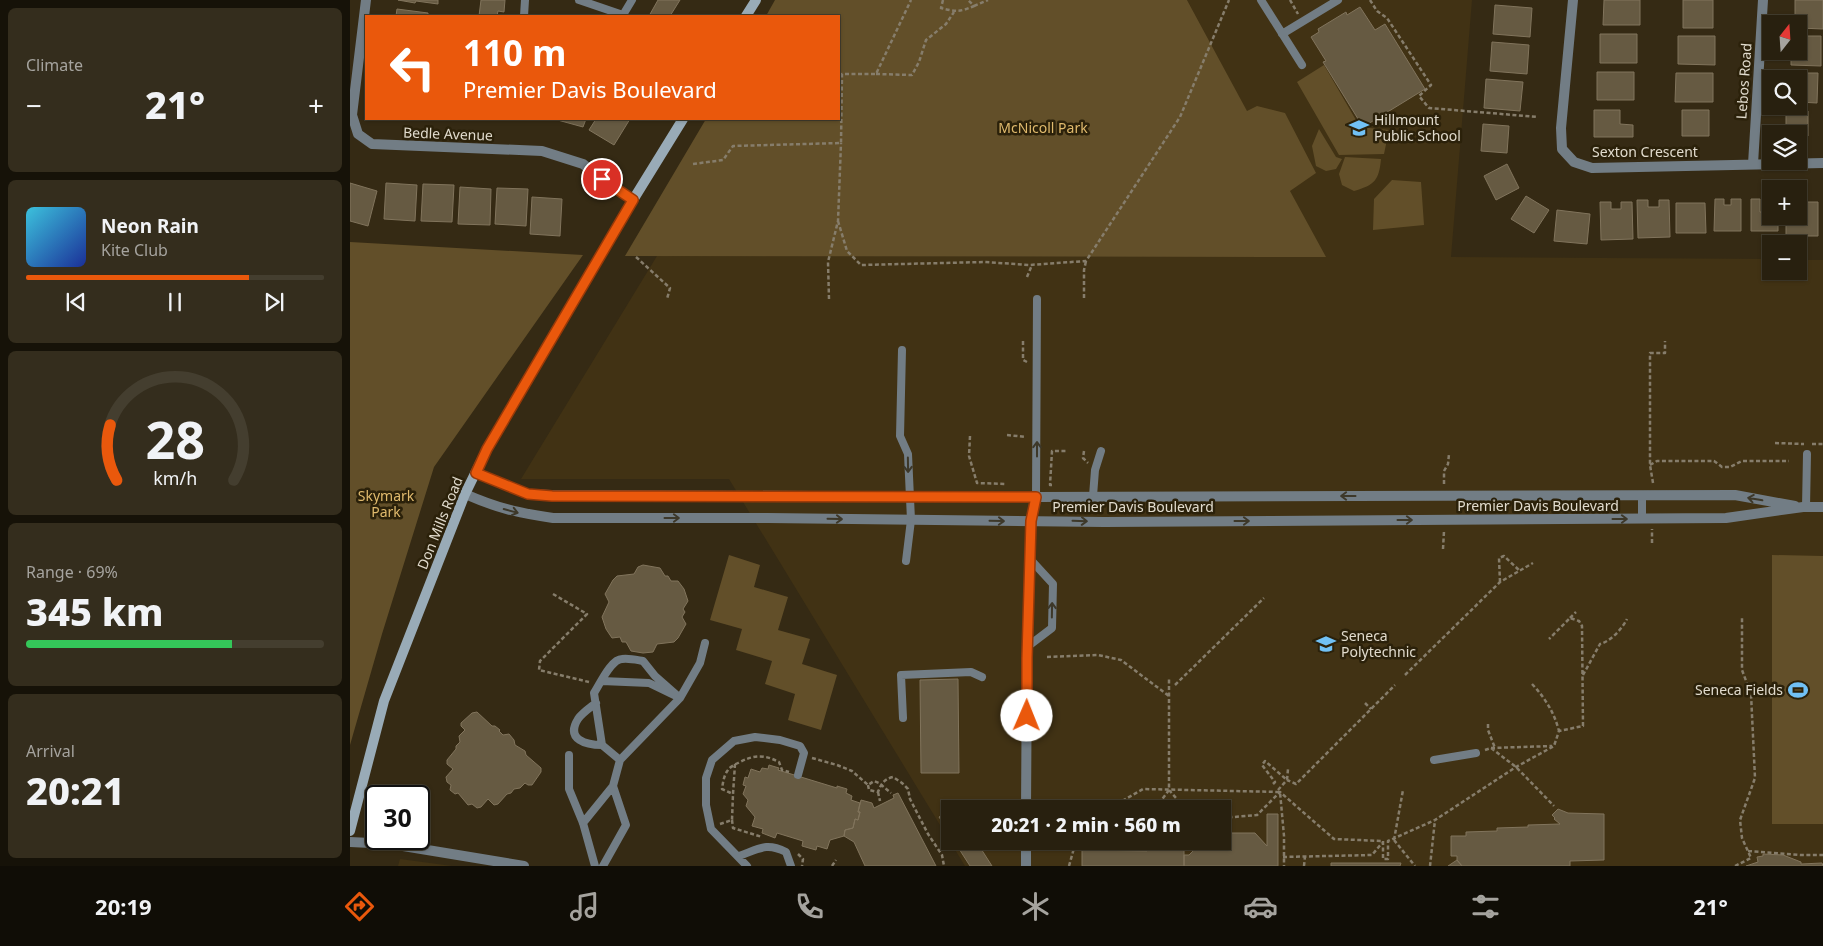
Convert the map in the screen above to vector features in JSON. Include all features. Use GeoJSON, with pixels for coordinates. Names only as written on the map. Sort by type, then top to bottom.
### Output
{"type":"FeatureCollection","features":[{"type":"Feature","properties":{"kind":"main road"},"geometry":{"type":"LineString","coordinates":[[747,15],[756,0]]}},
{"type":"Feature","properties":{"kind":"main road","name":"Don Mills Road"},"geometry":{"type":"LineString","coordinates":[[350,831],[384,701],[465,494],[487,449],[633,200],[682,120]]}},
{"type":"Feature","properties":{"kind":"street","name":"Bedle Avenue"},"geometry":{"type":"LineString","coordinates":[[366,0],[352,115],[358,134],[372,144],[542,151],[583,164],[606,183],[633,200]]}},
{"type":"Feature","properties":{"kind":"street","name":"Sexton Crescent"},"geometry":{"type":"LineString","coordinates":[[1573,0],[1561,128],[1562,149],[1574,162],[1592,168],[1823,163]]}},
{"type":"Feature","properties":{"kind":"street","name":"Lebos Road"},"geometry":{"type":"LineString","coordinates":[[1753,164],[1763,0]]}},
{"type":"Feature","properties":{"kind":"street","name":"Premier Davis Boulevard"},"geometry":{"type":"LineString","coordinates":[[476,473],[528,494],[552,496],[1735,495],[1805,507]]}},
{"type":"Feature","properties":{"kind":"street","name":"Premier Davis Boulevard"},"geometry":{"type":"LineString","coordinates":[[465,494],[494,506],[518,513],[552,518],[1031,521],[1642,519],[1734,518],[1805,507],[1823,507]]}},
{"type":"Feature","properties":{"kind":"street"},"geometry":{"type":"LineString","coordinates":[[1026,800],[1027,647],[1031,521],[1036,497]]}},
{"type":"Feature","properties":{"kind":"street"},"geometry":{"type":"LineString","coordinates":[[350,842],[391,844],[524,866]]}},
{"type":"Feature","properties":{"kind":"street"},"geometry":{"type":"LineString","coordinates":[[1026,850],[1026,866]]}},
{"type":"Feature","properties":{"kind":"lane"},"geometry":{"type":"LineString","coordinates":[[524,15],[525,0]]}},
{"type":"Feature","properties":{"kind":"lane"},"geometry":{"type":"LineString","coordinates":[[579,0],[621,15]]}},
{"type":"Feature","properties":{"kind":"lane"},"geometry":{"type":"LineString","coordinates":[[624,15],[632,0]]}},
{"type":"Feature","properties":{"kind":"lane"},"geometry":{"type":"LineString","coordinates":[[1261,0],[1302,65]]}},
{"type":"Feature","properties":{"kind":"lane"},"geometry":{"type":"LineString","coordinates":[[1282,34],[1338,0]]}},
{"type":"Feature","properties":{"kind":"lane"},"geometry":{"type":"LineString","coordinates":[[1036,497],[1037,299]]}},
{"type":"Feature","properties":{"kind":"lane"},"geometry":{"type":"LineString","coordinates":[[902,350],[900,436],[908,454],[911,520],[906,561]]}},
{"type":"Feature","properties":{"kind":"lane"},"geometry":{"type":"LineString","coordinates":[[1094,496],[1095,470],[1100,451]]}},
{"type":"Feature","properties":{"kind":"lane"},"geometry":{"type":"LineString","coordinates":[[1805,507],[1807,454]]}},
{"type":"Feature","properties":{"kind":"lane"},"geometry":{"type":"LineString","coordinates":[[1642,495],[1642,519]]}},
{"type":"Feature","properties":{"kind":"lane"},"geometry":{"type":"LineString","coordinates":[[1027,647],[1052,628],[1053,584],[1030,559]]}},
{"type":"Feature","properties":{"kind":"lane"},"geometry":{"type":"LineString","coordinates":[[583,823],[613,786],[620,760],[680,698],[700,663],[705,643]]}},
{"type":"Feature","properties":{"kind":"lane"},"geometry":{"type":"LineString","coordinates":[[602,746],[594,693],[614,662],[621,658],[643,661],[655,676],[680,698]]}},
{"type":"Feature","properties":{"kind":"lane"},"geometry":{"type":"LineString","coordinates":[[903,718],[900,675],[971,672],[982,677]]}},
{"type":"Feature","properties":{"kind":"lane"},"geometry":{"type":"LineString","coordinates":[[601,682],[648,683],[680,698]]}},
{"type":"Feature","properties":{"kind":"lane"},"geometry":{"type":"LineString","coordinates":[[596,703],[578,718],[575,735],[580,742],[602,746],[620,760]]}},
{"type":"Feature","properties":{"kind":"lane"},"geometry":{"type":"LineString","coordinates":[[747,866],[711,827],[706,805],[706,778],[712,760],[734,741],[755,736],[780,740],[800,746],[804,754],[798,774]]}},
{"type":"Feature","properties":{"kind":"lane"},"geometry":{"type":"LineString","coordinates":[[1434,760],[1476,753]]}},
{"type":"Feature","properties":{"kind":"lane"},"geometry":{"type":"LineString","coordinates":[[569,755],[569,788],[583,823],[595,866]]}},
{"type":"Feature","properties":{"kind":"lane"},"geometry":{"type":"LineString","coordinates":[[603,866],[626,825],[613,786]]}},
{"type":"Feature","properties":{"kind":"lane"},"geometry":{"type":"LineString","coordinates":[[739,856],[765,847],[774,846],[786,852],[791,866]]}},
{"type":"Feature","properties":{"kind":"path"},"geometry":{"type":"LineString","coordinates":[[876,74],[911,0]]}},
{"type":"Feature","properties":{"kind":"path"},"geometry":{"type":"LineString","coordinates":[[943,0],[941,8],[954,12],[962,11],[988,0]]}},
{"type":"Feature","properties":{"kind":"path"},"geometry":{"type":"LineString","coordinates":[[968,0],[974,6]]}},
{"type":"Feature","properties":{"kind":"path"},"geometry":{"type":"LineString","coordinates":[[1084,298],[1086,261],[1180,117],[1228,0]]}},
{"type":"Feature","properties":{"kind":"path"},"geometry":{"type":"LineString","coordinates":[[1290,0],[1303,22]]}},
{"type":"Feature","properties":{"kind":"path"},"geometry":{"type":"LineString","coordinates":[[1370,0],[1377,11],[1387,18],[1431,85],[1419,96],[1429,108],[1538,118]]}},
{"type":"Feature","properties":{"kind":"path"},"geometry":{"type":"LineString","coordinates":[[829,299],[828,262],[838,221],[842,74],[912,74],[919,62],[926,40],[946,24],[954,12]]}},
{"type":"Feature","properties":{"kind":"path"},"geometry":{"type":"LineString","coordinates":[[693,164],[723,160],[733,146],[841,143]]}},
{"type":"Feature","properties":{"kind":"path"},"geometry":{"type":"LineString","coordinates":[[838,221],[847,251],[861,265],[985,262],[1032,265],[1086,261]]}},
{"type":"Feature","properties":{"kind":"path"},"geometry":{"type":"LineString","coordinates":[[636,257],[670,288],[667,299]]}},
{"type":"Feature","properties":{"kind":"path"},"geometry":{"type":"LineString","coordinates":[[1027,277],[1032,265]]}},
{"type":"Feature","properties":{"kind":"path"},"geometry":{"type":"LineString","coordinates":[[1652,483],[1650,464],[1650,353],[1664,353],[1665,341]]}},
{"type":"Feature","properties":{"kind":"path"},"geometry":{"type":"LineString","coordinates":[[1007,434],[1026,437]]}},
{"type":"Feature","properties":{"kind":"path"},"geometry":{"type":"LineString","coordinates":[[970,436],[969,456],[977,483],[1009,484]]}},
{"type":"Feature","properties":{"kind":"path"},"geometry":{"type":"LineString","coordinates":[[1775,443],[1823,444]]}},
{"type":"Feature","properties":{"kind":"path"},"geometry":{"type":"LineString","coordinates":[[1050,485],[1052,451],[1066,451]]}},
{"type":"Feature","properties":{"kind":"path"},"geometry":{"type":"LineString","coordinates":[[1444,485],[1444,471],[1448,464],[1449,454]]}},
{"type":"Feature","properties":{"kind":"path"},"geometry":{"type":"LineString","coordinates":[[1650,464],[1657,461],[1714,461],[1722,467],[1730,467],[1742,461],[1789,461]]}},
{"type":"Feature","properties":{"kind":"path"},"geometry":{"type":"LineString","coordinates":[[1652,525],[1652,543]]}},
{"type":"Feature","properties":{"kind":"path"},"geometry":{"type":"LineString","coordinates":[[1443,549],[1444,527]]}},
{"type":"Feature","properties":{"kind":"path"},"geometry":{"type":"LineString","coordinates":[[1500,582],[1500,558],[1504,556],[1520,571]]}},
{"type":"Feature","properties":{"kind":"path"},"geometry":{"type":"LineString","coordinates":[[1405,675],[1500,582],[1533,563]]}},
{"type":"Feature","properties":{"kind":"path"},"geometry":{"type":"LineString","coordinates":[[553,594],[587,614],[540,661],[539,670],[601,682]]}},
{"type":"Feature","properties":{"kind":"path"},"geometry":{"type":"LineString","coordinates":[[1175,684],[1264,598]]}},
{"type":"Feature","properties":{"kind":"path"},"geometry":{"type":"LineString","coordinates":[[1549,639],[1576,612]]}},
{"type":"Feature","properties":{"kind":"path"},"geometry":{"type":"LineString","coordinates":[[1558,731],[1583,726],[1582,626],[1579,621],[1570,618]]}},
{"type":"Feature","properties":{"kind":"path"},"geometry":{"type":"LineString","coordinates":[[1735,866],[1751,858],[1742,838],[1740,820],[1755,778],[1750,694],[1742,670],[1742,618]]}},
{"type":"Feature","properties":{"kind":"path"},"geometry":{"type":"LineString","coordinates":[[1582,676],[1600,644],[1607,642],[1627,619]]}},
{"type":"Feature","properties":{"kind":"path"},"geometry":{"type":"LineString","coordinates":[[1046,657],[1098,655],[1121,660],[1169,696]]}},
{"type":"Feature","properties":{"kind":"path"},"geometry":{"type":"LineString","coordinates":[[1162,800],[1169,790],[1169,679]]}},
{"type":"Feature","properties":{"kind":"path"},"geometry":{"type":"LineString","coordinates":[[1383,841],[1383,859],[1388,859],[1388,841],[1394,840],[1435,820],[1516,767],[1554,746],[1558,731],[1556,720],[1544,697],[1532,684]]}},
{"type":"Feature","properties":{"kind":"path"},"geometry":{"type":"LineString","coordinates":[[1273,784],[1275,782],[1262,765],[1265,761],[1287,780],[1296,784],[1395,685]]}},
{"type":"Feature","properties":{"kind":"path"},"geometry":{"type":"LineString","coordinates":[[1365,702],[1372,709]]}},
{"type":"Feature","properties":{"kind":"path"},"geometry":{"type":"LineString","coordinates":[[1488,724],[1488,730],[1495,748]]}},
{"type":"Feature","properties":{"kind":"path"},"geometry":{"type":"LineString","coordinates":[[1476,753],[1491,748],[1554,746]]}},
{"type":"Feature","properties":{"kind":"path"},"geometry":{"type":"LineString","coordinates":[[1491,748],[1516,767],[1554,806]]}},
{"type":"Feature","properties":{"kind":"path"},"geometry":{"type":"LineString","coordinates":[[733,794],[722,789],[724,778],[729,768],[749,757],[759,755],[779,762],[782,770],[798,774]]}},
{"type":"Feature","properties":{"kind":"path"},"geometry":{"type":"LineString","coordinates":[[803,756],[852,771],[868,785],[869,790],[878,792]]}},
{"type":"Feature","properties":{"kind":"path"},"geometry":{"type":"LineString","coordinates":[[711,827],[732,820],[735,764]]}},
{"type":"Feature","properties":{"kind":"path"},"geometry":{"type":"LineString","coordinates":[[1231,817],[1257,815],[1287,780],[1288,769]]}},
{"type":"Feature","properties":{"kind":"path"},"geometry":{"type":"LineString","coordinates":[[880,801],[878,792],[881,785],[887,779],[893,778],[908,789],[910,799],[928,834],[942,855],[944,866]]}},
{"type":"Feature","properties":{"kind":"path"},"geometry":{"type":"LineString","coordinates":[[868,785],[874,782],[881,785],[891,794]]}},
{"type":"Feature","properties":{"kind":"path"},"geometry":{"type":"LineString","coordinates":[[1124,800],[1143,790],[1279,791],[1334,839],[1383,841]]}},
{"type":"Feature","properties":{"kind":"path"},"geometry":{"type":"LineString","coordinates":[[1169,790],[1178,800]]}},
{"type":"Feature","properties":{"kind":"path"},"geometry":{"type":"LineString","coordinates":[[1403,790],[1394,840],[1415,866]]}},
{"type":"Feature","properties":{"kind":"path"},"geometry":{"type":"LineString","coordinates":[[1279,791],[1284,836],[1282,857],[1284,866]]}},
{"type":"Feature","properties":{"kind":"path"},"geometry":{"type":"LineString","coordinates":[[1430,866],[1435,820]]}},
{"type":"Feature","properties":{"kind":"path"},"geometry":{"type":"LineString","coordinates":[[1282,857],[1372,855],[1383,841]]}},
{"type":"Feature","properties":{"kind":"path"},"geometry":{"type":"LineString","coordinates":[[1069,866],[1073,850]]}},
{"type":"Feature","properties":{"kind":"path"},"geometry":{"type":"LineString","coordinates":[[1748,851],[1823,855]]}},
{"type":"Feature","properties":{"kind":"path"},"geometry":{"type":"LineString","coordinates":[[1304,856],[1304,866]]}},
{"type":"Feature","properties":{"kind":"path"},"geometry":{"type":"LineString","coordinates":[[832,866],[836,860]]}},
{"type":"Feature","properties":{"kind":"shaded area","name":"Seneca Polytechnic"},"geometry":{"type":"Polygon","coordinates":[[[1187,0],[1472,0],[1451,257],[1762,259],[1762,280],[1807,280],[1807,260],[1823,260],[1823,866],[965,866],[955,850],[1231,850],[1231,800],[941,800],[941,827],[729,479],[521,479],[657,256],[1325,257],[1187,0]]]}},
{"type":"Feature","properties":{"kind":"shaded area"},"geometry":{"type":"Polygon","coordinates":[[[400,859],[452,866],[398,866],[400,859]]]}},
{"type":"Feature","properties":{"kind":"green space","name":"McNicoll Park"},"geometry":{"type":"Polygon","coordinates":[[[775,0],[1187,0],[1247,111],[1257,106],[1285,113],[1316,173],[1290,191],[1326,257],[625,256],[705,120],[840,120],[840,15],[767,15],[775,0]]]}},
{"type":"Feature","properties":{"kind":"green space"},"geometry":{"type":"Polygon","coordinates":[[[1324,65],[1360,127],[1389,130],[1384,154],[1339,155],[1297,82],[1324,65]]]}},
{"type":"Feature","properties":{"kind":"green space"},"geometry":{"type":"Polygon","coordinates":[[[1319,129],[1336,157],[1342,159],[1336,169],[1326,171],[1316,166],[1312,146],[1319,129]]]}},
{"type":"Feature","properties":{"kind":"green space"},"geometry":{"type":"Polygon","coordinates":[[[1345,157],[1381,159],[1375,181],[1354,191],[1342,185],[1339,174],[1345,157]]]}},
{"type":"Feature","properties":{"kind":"green space"},"geometry":{"type":"Polygon","coordinates":[[[1392,180],[1421,182],[1424,225],[1373,230],[1374,199],[1392,180]]]}},
{"type":"Feature","properties":{"kind":"green space","name":"Skymark Park"},"geometry":{"type":"Polygon","coordinates":[[[350,242],[583,255],[434,467],[350,745],[350,242]]]}},
{"type":"Feature","properties":{"kind":"green space"},"geometry":{"type":"Polygon","coordinates":[[[729,555],[760,565],[754,587],[788,597],[778,630],[810,639],[802,664],[837,675],[821,730],[788,720],[795,694],[765,684],[772,661],[736,650],[742,629],[710,620],[729,555]]]}},
{"type":"Feature","properties":{"kind":"green space","name":"Seneca Fields"},"geometry":{"type":"Polygon","coordinates":[[[1772,555],[1823,556],[1823,824],[1772,824],[1772,555]]]}},
{"type":"Feature","properties":{"kind":"building"},"geometry":{"type":"Polygon","coordinates":[[[398,0],[438,0],[438,4],[416,1],[415,3],[398,0]]]}},
{"type":"Feature","properties":{"kind":"building"},"geometry":{"type":"Polygon","coordinates":[[[481,0],[505,0],[504,12],[498,11],[497,15],[479,15],[481,0]]]}},
{"type":"Feature","properties":{"kind":"building"},"geometry":{"type":"Polygon","coordinates":[[[658,0],[680,0],[671,15],[650,15],[658,0]]]}},
{"type":"Feature","properties":{"kind":"building"},"geometry":{"type":"Polygon","coordinates":[[[1604,0],[1640,0],[1640,25],[1603,25],[1604,0]]]}},
{"type":"Feature","properties":{"kind":"building"},"geometry":{"type":"Polygon","coordinates":[[[1683,0],[1713,0],[1713,28],[1683,28],[1683,0]]]}},
{"type":"Feature","properties":{"kind":"building"},"geometry":{"type":"Polygon","coordinates":[[[1795,0],[1823,0],[1823,29],[1808,28],[1808,15],[1795,15],[1795,0]]]}},
{"type":"Feature","properties":{"kind":"building"},"geometry":{"type":"Polygon","coordinates":[[[1495,5],[1532,8],[1530,37],[1493,34],[1495,5]]]}},
{"type":"Feature","properties":{"kind":"building"},"geometry":{"type":"Polygon","coordinates":[[[1360,7],[1375,30],[1385,24],[1425,89],[1363,127],[1323,62],[1326,61],[1311,37],[1319,32],[1318,29],[1346,12],[1347,15],[1360,7]]]}},
{"type":"Feature","properties":{"kind":"building"},"geometry":{"type":"Polygon","coordinates":[[[397,9],[428,13],[428,15],[396,15],[397,9]]]}},
{"type":"Feature","properties":{"kind":"building"},"geometry":{"type":"Polygon","coordinates":[[[1600,34],[1637,34],[1637,63],[1600,63],[1600,34]]]}},
{"type":"Feature","properties":{"kind":"building"},"geometry":{"type":"Polygon","coordinates":[[[1678,36],[1715,36],[1715,65],[1678,64],[1678,36]]]}},
{"type":"Feature","properties":{"kind":"building"},"geometry":{"type":"Polygon","coordinates":[[[1808,36],[1821,36],[1821,66],[1791,65],[1791,60],[1808,60],[1808,36]]]}},
{"type":"Feature","properties":{"kind":"building"},"geometry":{"type":"Polygon","coordinates":[[[1492,42],[1529,45],[1527,74],[1490,71],[1492,42]]]}},
{"type":"Feature","properties":{"kind":"building"},"geometry":{"type":"Polygon","coordinates":[[[1597,72],[1634,72],[1634,100],[1597,100],[1597,72]]]}},
{"type":"Feature","properties":{"kind":"building"},"geometry":{"type":"Polygon","coordinates":[[[1676,73],[1713,73],[1713,102],[1675,102],[1676,73]]]}},
{"type":"Feature","properties":{"kind":"building"},"geometry":{"type":"Polygon","coordinates":[[[1807,73],[1818,73],[1817,103],[1807,102],[1807,73]]]}},
{"type":"Feature","properties":{"kind":"building"},"geometry":{"type":"Polygon","coordinates":[[[1486,79],[1523,82],[1520,111],[1484,108],[1486,79]]]}},
{"type":"Feature","properties":{"kind":"building"},"geometry":{"type":"Polygon","coordinates":[[[1594,110],[1620,110],[1620,124],[1633,125],[1633,137],[1594,137],[1594,110]]]}},
{"type":"Feature","properties":{"kind":"building"},"geometry":{"type":"Polygon","coordinates":[[[1682,110],[1709,110],[1709,136],[1682,136],[1682,110]]]}},
{"type":"Feature","properties":{"kind":"building"},"geometry":{"type":"Polygon","coordinates":[[[1808,111],[1808,136],[1807,125],[1786,125],[1786,115],[1807,115],[1808,111]]]}},
{"type":"Feature","properties":{"kind":"building"},"geometry":{"type":"Polygon","coordinates":[[[558,120],[586,120],[583,127],[558,120]]]}},
{"type":"Feature","properties":{"kind":"building"},"geometry":{"type":"Polygon","coordinates":[[[595,120],[629,120],[614,145],[589,130],[595,120]]]}},
{"type":"Feature","properties":{"kind":"building"},"geometry":{"type":"Polygon","coordinates":[[[1483,124],[1509,126],[1507,153],[1481,151],[1483,124]]]}},
{"type":"Feature","properties":{"kind":"building"},"geometry":{"type":"Polygon","coordinates":[[[1507,164],[1519,188],[1496,200],[1484,176],[1507,164]]]}},
{"type":"Feature","properties":{"kind":"building"},"geometry":{"type":"Polygon","coordinates":[[[350,183],[377,191],[368,226],[350,221],[350,183]]]}},
{"type":"Feature","properties":{"kind":"building"},"geometry":{"type":"Polygon","coordinates":[[[386,183],[417,185],[415,221],[384,219],[386,183]]]}},
{"type":"Feature","properties":{"kind":"building"},"geometry":{"type":"Polygon","coordinates":[[[423,184],[454,185],[452,222],[421,221],[423,184]]]}},
{"type":"Feature","properties":{"kind":"building"},"geometry":{"type":"Polygon","coordinates":[[[460,187],[491,189],[490,225],[458,224],[460,187]]]}},
{"type":"Feature","properties":{"kind":"building"},"geometry":{"type":"Polygon","coordinates":[[[497,188],[528,189],[526,226],[495,224],[497,188]]]}},
{"type":"Feature","properties":{"kind":"building"},"geometry":{"type":"Polygon","coordinates":[[[1526,196],[1549,210],[1534,233],[1511,219],[1526,196]]]}},
{"type":"Feature","properties":{"kind":"building"},"geometry":{"type":"Polygon","coordinates":[[[532,197],[562,199],[560,236],[530,234],[532,197]]]}},
{"type":"Feature","properties":{"kind":"building"},"geometry":{"type":"Polygon","coordinates":[[[1715,199],[1724,199],[1724,205],[1731,205],[1731,199],[1741,199],[1741,231],[1714,231],[1715,199]]]}},
{"type":"Feature","properties":{"kind":"building"},"geometry":{"type":"Polygon","coordinates":[[[1751,199],[1760,199],[1762,225],[1778,225],[1778,231],[1751,231],[1751,199]]]}},
{"type":"Feature","properties":{"kind":"building"},"geometry":{"type":"Polygon","coordinates":[[[1637,200],[1648,200],[1648,207],[1659,207],[1659,200],[1669,200],[1670,237],[1638,238],[1637,200]]]}},
{"type":"Feature","properties":{"kind":"building"},"geometry":{"type":"Polygon","coordinates":[[[1600,202],[1611,202],[1611,209],[1621,209],[1621,202],[1632,202],[1633,239],[1601,240],[1600,202]]]}},
{"type":"Feature","properties":{"kind":"building"},"geometry":{"type":"Polygon","coordinates":[[[1807,202],[1818,202],[1818,236],[1786,235],[1786,225],[1807,225],[1807,202]]]}},
{"type":"Feature","properties":{"kind":"building"},"geometry":{"type":"Polygon","coordinates":[[[1676,203],[1705,203],[1706,233],[1676,233],[1676,203]]]}},
{"type":"Feature","properties":{"kind":"building"},"geometry":{"type":"Polygon","coordinates":[[[1557,210],[1590,214],[1587,244],[1554,241],[1557,210]]]}},
{"type":"Feature","properties":{"kind":"building"},"geometry":{"type":"Polygon","coordinates":[[[643,565],[660,568],[671,581],[678,581],[684,589],[688,601],[683,609],[685,612],[682,617],[686,624],[678,638],[674,642],[657,644],[653,652],[643,653],[631,651],[626,642],[622,642],[620,637],[612,638],[606,629],[602,617],[609,602],[605,594],[613,580],[617,576],[634,574],[638,567],[643,565]]]}},
{"type":"Feature","properties":{"kind":"building"},"geometry":{"type":"Polygon","coordinates":[[[958,679],[959,773],[921,773],[920,680],[958,679]]]}},
{"type":"Feature","properties":{"kind":"building"},"geometry":{"type":"Polygon","coordinates":[[[477,712],[492,726],[500,730],[503,735],[509,734],[514,740],[515,745],[525,751],[526,755],[541,768],[541,772],[532,785],[525,783],[520,788],[514,789],[511,793],[507,794],[498,804],[494,805],[488,799],[481,807],[477,808],[472,804],[468,805],[458,793],[455,794],[450,790],[451,785],[447,782],[446,777],[453,769],[447,764],[447,760],[460,742],[459,736],[465,730],[461,723],[472,713],[477,712]]]}},
{"type":"Feature","properties":{"kind":"building"},"geometry":{"type":"Polygon","coordinates":[[[769,765],[779,768],[778,770],[837,788],[837,786],[847,789],[846,793],[852,796],[851,800],[860,803],[858,820],[855,819],[853,828],[845,830],[844,836],[830,840],[827,849],[817,846],[816,850],[802,846],[803,841],[777,833],[775,838],[762,833],[763,829],[752,826],[755,817],[746,806],[748,800],[743,794],[746,786],[743,785],[745,777],[748,778],[751,769],[760,772],[762,768],[768,769],[769,765]]]}},
{"type":"Feature","properties":{"kind":"building"},"geometry":{"type":"Polygon","coordinates":[[[898,793],[936,866],[865,866],[854,842],[844,836],[845,830],[853,828],[855,819],[858,820],[861,800],[872,803],[874,808],[894,798],[893,795],[898,793]]]}},
{"type":"Feature","properties":{"kind":"building"},"geometry":{"type":"Polygon","coordinates":[[[1558,809],[1568,813],[1604,814],[1604,860],[1570,861],[1570,866],[1462,866],[1457,860],[1457,856],[1451,856],[1451,836],[1466,836],[1466,832],[1497,831],[1497,828],[1560,824],[1552,815],[1558,809]]]}},
{"type":"Feature","properties":{"kind":"building"},"geometry":{"type":"Polygon","coordinates":[[[1267,814],[1278,814],[1278,866],[1184,866],[1184,855],[1189,855],[1194,850],[1231,850],[1231,833],[1255,833],[1267,846],[1267,814]]]}},
{"type":"Feature","properties":{"kind":"building"},"geometry":{"type":"Polygon","coordinates":[[[960,850],[982,850],[992,866],[970,866],[960,850]]]}},
{"type":"Feature","properties":{"kind":"building"},"geometry":{"type":"Polygon","coordinates":[[[1082,850],[1184,850],[1184,866],[1082,866],[1082,850]]]}},
{"type":"Feature","properties":{"kind":"building"},"geometry":{"type":"Polygon","coordinates":[[[1763,854],[1783,855],[1801,862],[1801,864],[1822,863],[1823,866],[1746,866],[1758,862],[1757,857],[1763,856],[1763,854]]]}},
{"type":"Feature","properties":{"kind":"building"},"geometry":{"type":"Polygon","coordinates":[[[1457,860],[1462,866],[1448,866],[1457,860]]]}},
{"type":"Feature","properties":{"kind":"building"},"geometry":{"type":"Polygon","coordinates":[[[1331,863],[1401,863],[1400,866],[1331,866],[1331,863]]]}},
{"type":"Feature","properties":{"kind":"place","name":"Hillmount Public School"},"geometry":{"type":"Point","coordinates":[1359,128]}},
{"type":"Feature","properties":{"kind":"place","name":"Seneca Polytechnic"},"geometry":{"type":"Point","coordinates":[1326,644]}},
{"type":"Feature","properties":{"kind":"place","name":"Seneca Fields"},"geometry":{"type":"Point","coordinates":[1798,690]}},
{"type":"Feature","properties":{"kind":"route"},"geometry":{"type":"LineString","coordinates":[[602,179],[633,200],[487,449],[476,473],[528,494],[552,496],[1036,497],[1031,521],[1027,716]]}}]}
